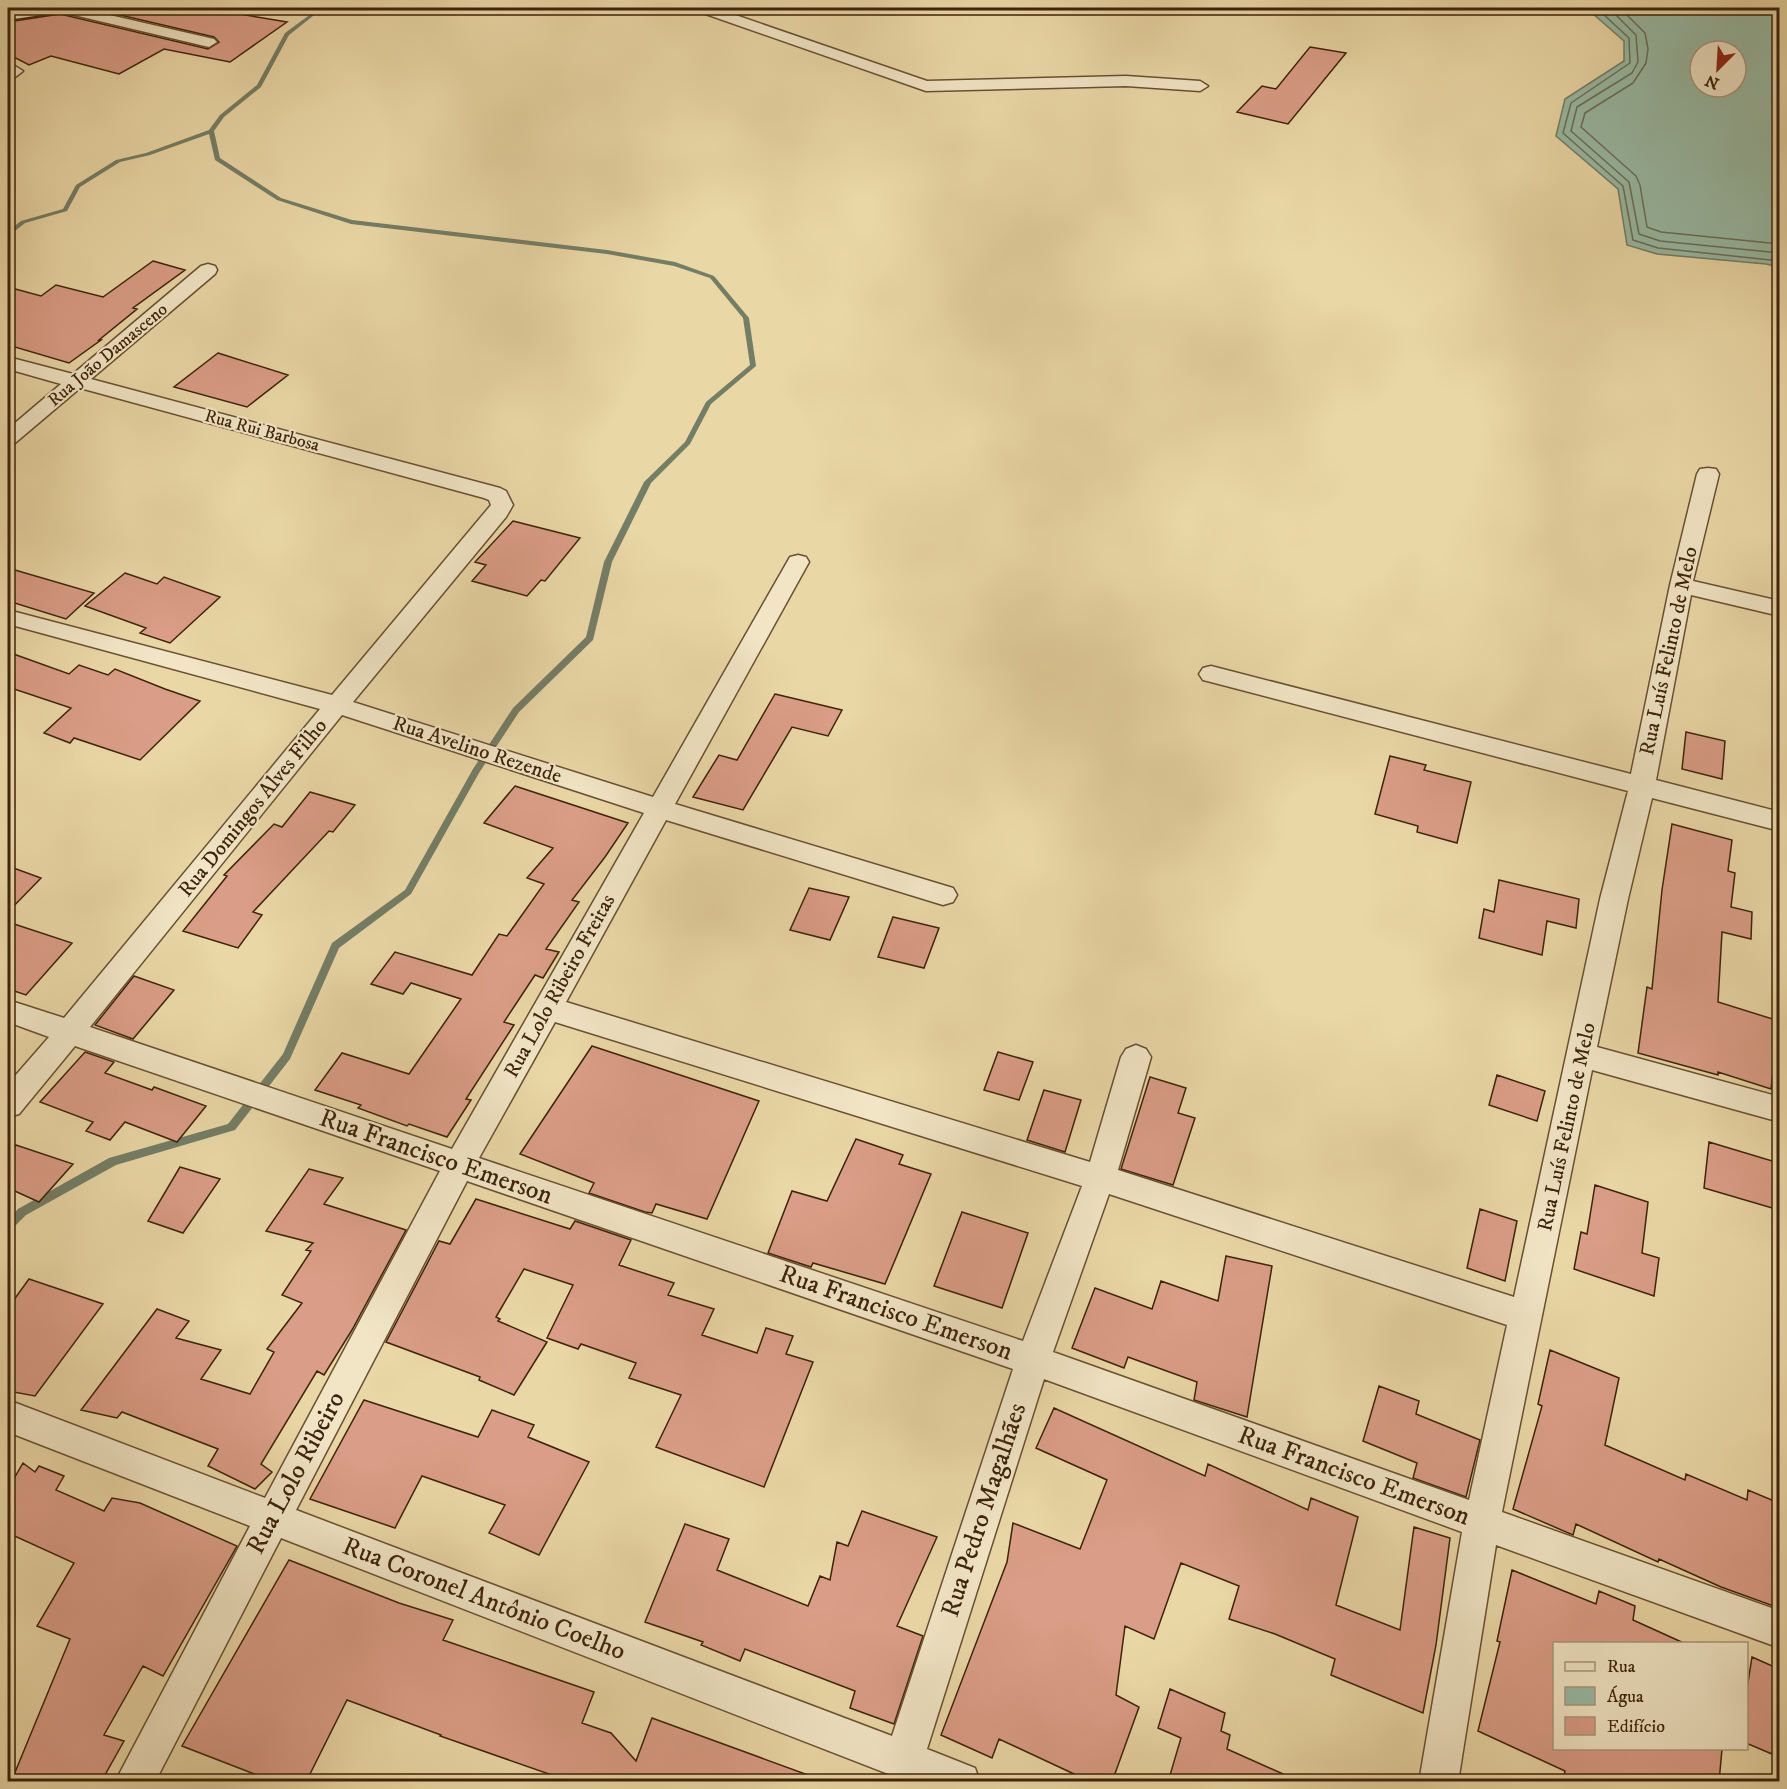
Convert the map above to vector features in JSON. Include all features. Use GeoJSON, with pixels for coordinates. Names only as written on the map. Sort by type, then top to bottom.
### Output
{"type":"FeatureCollection","features":[{"type":"Feature","properties":{"kind":"main road"},"geometry":{"type":"LineString","coordinates":[[8,15],[54,8]]}},
{"type":"Feature","properties":{"kind":"street"},"geometry":{"type":"LineString","coordinates":[[62,8],[209,42]]}},
{"type":"Feature","properties":{"kind":"street"},"geometry":{"type":"LineString","coordinates":[[702,8],[926,86],[1126,81],[1200,86]]}},
{"type":"Feature","properties":{"kind":"street","name":"Rua João Damasceno"},"geometry":{"type":"LineString","coordinates":[[8,439],[208,270]]}},
{"type":"Feature","properties":{"kind":"street","name":"Rua Rui Barbosa"},"geometry":{"type":"LineString","coordinates":[[8,363],[492,493],[501,501],[502,505],[498,512]]}},
{"type":"Feature","properties":{"kind":"street","name":"Rua Luís Felinto de Melo"},"geometry":{"type":"LineString","coordinates":[[1438,1782],[1482,1522],[1614,899],[1642,785],[1681,585],[1708,474]]}},
{"type":"Feature","properties":{"kind":"street","name":"Rua Domingos Alves Filho"},"geometry":{"type":"LineString","coordinates":[[8,1105],[498,512]]}},
{"type":"Feature","properties":{"kind":"street","name":"Rua Lolo Ribeiro Freitas"},"geometry":{"type":"LineString","coordinates":[[460,1164],[798,562]]}},
{"type":"Feature","properties":{"kind":"street"},"geometry":{"type":"LineString","coordinates":[[1681,585],[1779,609]]}},
{"type":"Feature","properties":{"kind":"street","name":"Rua Avelino Rezende"},"geometry":{"type":"LineString","coordinates":[[8,617],[337,705],[660,809],[944,895]]}},
{"type":"Feature","properties":{"kind":"street"},"geometry":{"type":"LineString","coordinates":[[1211,674],[1779,822]]}},
{"type":"Feature","properties":{"kind":"street"},"geometry":{"type":"LineString","coordinates":[[548,1008],[1100,1178],[1527,1316]]}},
{"type":"Feature","properties":{"kind":"street","name":"Rua Francisco Emerson"},"geometry":{"type":"LineString","coordinates":[[8,1011],[69,1034],[460,1164],[1033,1360],[1779,1630]]}},
{"type":"Feature","properties":{"kind":"street"},"geometry":{"type":"LineString","coordinates":[[1582,1055],[1779,1110]]}},
{"type":"Feature","properties":{"kind":"street","name":"Rua Pedro Magalhães"},"geometry":{"type":"LineString","coordinates":[[904,1760],[1033,1360],[1100,1178],[1136,1057]]}},
{"type":"Feature","properties":{"kind":"street","name":"Rua Lolo Ribeiro"},"geometry":{"type":"LineString","coordinates":[[134,1782],[460,1164]]}},
{"type":"Feature","properties":{"kind":"street","name":"Rua Coronel Antônio Coelho"},"geometry":{"type":"LineString","coordinates":[[8,1416],[961,1782]]}},
{"type":"Feature","properties":{"kind":"water"},"geometry":{"type":"Polygon","coordinates":[[[1597,8],[1779,8],[1779,267],[1657,254],[1627,245],[1618,189],[1556,136],[1565,99],[1624,61],[1624,41],[1592,13],[1597,8]]]}},
{"type":"Feature","properties":{"kind":"building"},"geometry":{"type":"Polygon","coordinates":[[[90,8],[204,8],[287,22],[230,62],[164,49],[119,74],[51,56],[29,65],[8,54],[8,22],[60,14],[208,49],[219,42],[214,37],[90,8]]]}},
{"type":"Feature","properties":{"kind":"building"},"geometry":{"type":"Polygon","coordinates":[[[1310,47],[1346,53],[1288,124],[1237,112],[1262,86],[1276,89],[1310,47]]]}},
{"type":"Feature","properties":{"kind":"building"},"geometry":{"type":"Polygon","coordinates":[[[153,261],[185,270],[133,308],[137,309],[99,340],[101,340],[69,363],[8,345],[8,287],[41,296],[56,285],[103,297],[153,261]]]}},
{"type":"Feature","properties":{"kind":"building"},"geometry":{"type":"Polygon","coordinates":[[[218,353],[288,375],[247,407],[174,387],[218,353]]]}},
{"type":"Feature","properties":{"kind":"building"},"geometry":{"type":"Polygon","coordinates":[[[513,521],[580,538],[545,581],[541,580],[527,596],[472,581],[486,565],[475,562],[513,521]]]}},
{"type":"Feature","properties":{"kind":"building"},"geometry":{"type":"Polygon","coordinates":[[[8,568],[94,593],[66,619],[8,601],[8,568]]]}},
{"type":"Feature","properties":{"kind":"building"},"geometry":{"type":"Polygon","coordinates":[[[125,573],[157,584],[164,577],[220,597],[170,643],[140,633],[146,628],[85,606],[125,573]]]}},
{"type":"Feature","properties":{"kind":"building"},"geometry":{"type":"Polygon","coordinates":[[[8,652],[69,674],[79,665],[108,675],[115,669],[200,701],[140,760],[74,738],[70,743],[44,733],[71,708],[8,687],[8,652]]]}},
{"type":"Feature","properties":{"kind":"building"},"geometry":{"type":"Polygon","coordinates":[[[775,694],[842,710],[828,736],[792,727],[743,810],[693,797],[719,755],[737,760],[775,694]]]}},
{"type":"Feature","properties":{"kind":"building"},"geometry":{"type":"Polygon","coordinates":[[[1686,732],[1725,741],[1722,779],[1682,769],[1686,732]]]}},
{"type":"Feature","properties":{"kind":"building"},"geometry":{"type":"Polygon","coordinates":[[[1390,756],[1426,765],[1424,770],[1471,782],[1457,843],[1417,832],[1418,826],[1375,814],[1390,756]]]}},
{"type":"Feature","properties":{"kind":"building"},"geometry":{"type":"Polygon","coordinates":[[[515,786],[628,823],[572,900],[579,902],[546,949],[559,952],[543,978],[535,975],[504,1022],[514,1025],[466,1099],[471,1100],[447,1137],[409,1124],[407,1126],[358,1108],[361,1105],[315,1090],[342,1053],[409,1074],[461,999],[411,983],[403,994],[371,984],[395,952],[472,975],[499,934],[507,936],[544,884],[527,878],[553,848],[484,823],[515,786]]]}},
{"type":"Feature","properties":{"kind":"building"},"geometry":{"type":"Polygon","coordinates":[[[310,792],[355,805],[333,832],[329,831],[253,912],[262,915],[238,948],[183,931],[227,876],[224,875],[274,824],[282,827],[310,792]]]}},
{"type":"Feature","properties":{"kind":"building"},"geometry":{"type":"Polygon","coordinates":[[[1672,824],[1732,840],[1728,871],[1735,873],[1731,907],[1752,912],[1751,939],[1722,932],[1718,1002],[1779,1021],[1771,1089],[1718,1072],[1718,1075],[1638,1053],[1647,987],[1652,989],[1662,890],[1672,824]]]}},
{"type":"Feature","properties":{"kind":"building"},"geometry":{"type":"Polygon","coordinates":[[[8,866],[41,878],[8,912],[8,866]]]}},
{"type":"Feature","properties":{"kind":"building"},"geometry":{"type":"Polygon","coordinates":[[[1499,880],[1579,899],[1576,928],[1547,921],[1542,955],[1479,938],[1484,909],[1494,912],[1499,880]]]}},
{"type":"Feature","properties":{"kind":"building"},"geometry":{"type":"Polygon","coordinates":[[[809,888],[849,897],[830,940],[790,930],[809,888]]]}},
{"type":"Feature","properties":{"kind":"building"},"geometry":{"type":"Polygon","coordinates":[[[893,917],[939,928],[924,968],[878,957],[893,917]]]}},
{"type":"Feature","properties":{"kind":"building"},"geometry":{"type":"Polygon","coordinates":[[[8,922],[72,943],[26,995],[8,989],[8,922]]]}},
{"type":"Feature","properties":{"kind":"building"},"geometry":{"type":"Polygon","coordinates":[[[134,976],[174,990],[133,1039],[95,1025],[134,976]]]}},
{"type":"Feature","properties":{"kind":"building"},"geometry":{"type":"Polygon","coordinates":[[[592,1046],[759,1101],[707,1219],[656,1204],[652,1213],[645,1212],[589,1193],[594,1183],[520,1154],[592,1046]]]}},
{"type":"Feature","properties":{"kind":"building"},"geometry":{"type":"Polygon","coordinates":[[[85,1052],[114,1062],[105,1073],[152,1090],[154,1087],[206,1106],[177,1142],[125,1122],[110,1140],[86,1131],[93,1122],[40,1102],[85,1052]]]}},
{"type":"Feature","properties":{"kind":"building"},"geometry":{"type":"Polygon","coordinates":[[[998,1052],[1033,1062],[1019,1100],[984,1090],[998,1052]]]}},
{"type":"Feature","properties":{"kind":"building"},"geometry":{"type":"Polygon","coordinates":[[[1497,1075],[1545,1091],[1537,1121],[1489,1105],[1497,1075]]]}},
{"type":"Feature","properties":{"kind":"building"},"geometry":{"type":"Polygon","coordinates":[[[1150,1077],[1186,1088],[1178,1113],[1195,1118],[1173,1185],[1121,1169],[1150,1077]]]}},
{"type":"Feature","properties":{"kind":"building"},"geometry":{"type":"Polygon","coordinates":[[[1044,1090],[1081,1100],[1065,1152],[1027,1140],[1044,1090]]]}},
{"type":"Feature","properties":{"kind":"building"},"geometry":{"type":"Polygon","coordinates":[[[856,1139],[903,1155],[899,1164],[931,1174],[885,1284],[813,1263],[811,1267],[768,1253],[792,1191],[827,1201],[856,1139]]]}},
{"type":"Feature","properties":{"kind":"building"},"geometry":{"type":"Polygon","coordinates":[[[1709,1142],[1779,1163],[1779,1210],[1704,1188],[1709,1142]]]}},
{"type":"Feature","properties":{"kind":"building"},"geometry":{"type":"Polygon","coordinates":[[[16,1145],[73,1164],[39,1202],[8,1188],[8,1156],[16,1145]]]}},
{"type":"Feature","properties":{"kind":"building"},"geometry":{"type":"Polygon","coordinates":[[[180,1167],[220,1179],[183,1233],[148,1221],[180,1167]]]}},
{"type":"Feature","properties":{"kind":"building"},"geometry":{"type":"Polygon","coordinates":[[[309,1169],[343,1178],[324,1204],[406,1230],[352,1330],[324,1375],[317,1371],[261,1464],[272,1472],[255,1489],[208,1466],[218,1449],[122,1412],[117,1418],[81,1410],[157,1309],[189,1321],[176,1338],[221,1350],[201,1379],[250,1394],[274,1352],[267,1349],[302,1303],[282,1295],[311,1251],[306,1250],[313,1243],[266,1231],[309,1169]]]}},
{"type":"Feature","properties":{"kind":"building"},"geometry":{"type":"Polygon","coordinates":[[[1595,1185],[1648,1202],[1642,1253],[1659,1258],[1654,1296],[1574,1269],[1581,1232],[1587,1234],[1595,1185]]]}},
{"type":"Feature","properties":{"kind":"building"},"geometry":{"type":"Polygon","coordinates":[[[476,1199],[570,1229],[575,1221],[631,1240],[619,1265],[674,1283],[668,1295],[714,1309],[702,1335],[757,1353],[766,1328],[793,1336],[786,1354],[813,1362],[764,1487],[656,1447],[681,1395],[629,1378],[636,1363],[581,1344],[578,1349],[547,1338],[573,1285],[524,1269],[496,1317],[500,1319],[498,1321],[547,1342],[514,1395],[479,1380],[480,1377],[386,1342],[439,1241],[450,1244],[476,1199]]]}},
{"type":"Feature","properties":{"kind":"building"},"geometry":{"type":"Polygon","coordinates":[[[1480,1209],[1517,1221],[1505,1281],[1467,1268],[1480,1209]]]}},
{"type":"Feature","properties":{"kind":"building"},"geometry":{"type":"Polygon","coordinates":[[[962,1212],[1028,1233],[1002,1308],[934,1286],[962,1212]]]}},
{"type":"Feature","properties":{"kind":"building"},"geometry":{"type":"Polygon","coordinates":[[[1226,1256],[1272,1266],[1247,1417],[1194,1400],[1197,1382],[1128,1357],[1124,1368],[1072,1348],[1095,1288],[1152,1309],[1161,1281],[1218,1301],[1226,1256]]]}},
{"type":"Feature","properties":{"kind":"building"},"geometry":{"type":"Polygon","coordinates":[[[29,1279],[103,1304],[35,1396],[8,1391],[8,1308],[29,1279]]]}},
{"type":"Feature","properties":{"kind":"building"},"geometry":{"type":"Polygon","coordinates":[[[1550,1350],[1619,1378],[1605,1445],[1685,1480],[1686,1474],[1747,1500],[1748,1490],[1779,1503],[1779,1608],[1721,1587],[1659,1559],[1658,1562],[1576,1524],[1573,1535],[1513,1509],[1542,1406],[1538,1404],[1550,1350]]]}},
{"type":"Feature","properties":{"kind":"building"},"geometry":{"type":"Polygon","coordinates":[[[1379,1386],[1419,1401],[1416,1414],[1480,1440],[1466,1497],[1413,1478],[1417,1463],[1363,1441],[1379,1386]]]}},
{"type":"Feature","properties":{"kind":"building"},"geometry":{"type":"Polygon","coordinates":[[[364,1400],[478,1437],[492,1410],[534,1425],[528,1437],[589,1462],[539,1555],[489,1533],[505,1505],[422,1476],[395,1528],[310,1499],[364,1400]]]}},
{"type":"Feature","properties":{"kind":"building"},"geometry":{"type":"Polygon","coordinates":[[[1054,1408],[1205,1476],[1208,1464],[1308,1510],[1311,1498],[1358,1517],[1336,1605],[1400,1630],[1414,1527],[1450,1538],[1436,1645],[1423,1713],[1331,1675],[1335,1659],[1275,1634],[1229,1619],[1239,1586],[1181,1563],[1154,1639],[1125,1626],[1116,1695],[1139,1707],[1112,1782],[1071,1782],[1074,1774],[999,1739],[992,1758],[941,1735],[1007,1562],[1013,1523],[1080,1549],[1107,1480],[1036,1448],[1054,1408]]]}},
{"type":"Feature","properties":{"kind":"building"},"geometry":{"type":"Polygon","coordinates":[[[23,1463],[35,1472],[39,1466],[64,1476],[56,1490],[104,1511],[112,1498],[140,1503],[237,1546],[163,1676],[143,1666],[104,1735],[124,1741],[101,1782],[11,1782],[70,1639],[37,1626],[74,1563],[8,1533],[8,1489],[23,1463]]]}},
{"type":"Feature","properties":{"kind":"building"},"geometry":{"type":"Polygon","coordinates":[[[862,1511],[937,1537],[897,1626],[923,1636],[894,1724],[850,1708],[855,1691],[745,1649],[740,1661],[701,1645],[703,1642],[645,1622],[685,1524],[729,1539],[717,1570],[808,1606],[820,1576],[830,1580],[837,1542],[848,1546],[862,1511]]]}},
{"type":"Feature","properties":{"kind":"building"},"geometry":{"type":"Polygon","coordinates":[[[289,1560],[399,1603],[453,1620],[443,1640],[594,1692],[582,1723],[611,1733],[636,1761],[652,1718],[819,1779],[819,1782],[572,1782],[440,1736],[347,1700],[306,1782],[275,1782],[182,1746],[289,1560]]]}},
{"type":"Feature","properties":{"kind":"building"},"geometry":{"type":"Polygon","coordinates":[[[1512,1570],[1596,1604],[1599,1591],[1635,1606],[1633,1620],[1682,1642],[1553,1642],[1553,1750],[1722,1750],[1719,1782],[1563,1782],[1565,1771],[1478,1731],[1500,1642],[1497,1641],[1512,1570]]]}},
{"type":"Feature","properties":{"kind":"building"},"geometry":{"type":"Polygon","coordinates":[[[1752,1657],[1779,1669],[1779,1757],[1748,1744],[1748,1682],[1752,1657]]]}},
{"type":"Feature","properties":{"kind":"building"},"geometry":{"type":"Polygon","coordinates":[[[1170,1689],[1225,1713],[1221,1731],[1230,1735],[1227,1749],[1301,1782],[1168,1782],[1181,1738],[1158,1728],[1170,1689]]]}},
{"type":"Feature","properties":{"kind":"waterway"},"geometry":{"type":"LineString","coordinates":[[211,131],[222,116],[259,86],[287,34],[321,8]]}},
{"type":"Feature","properties":{"kind":"waterway"},"geometry":{"type":"LineString","coordinates":[[8,234],[23,222],[65,210],[78,186],[118,161],[148,154],[211,131]]}},
{"type":"Feature","properties":{"kind":"waterway"},"geometry":{"type":"LineString","coordinates":[[8,1226],[22,1212],[113,1161],[231,1127],[287,1056],[335,946],[408,892],[476,771],[516,710],[590,638],[608,562],[648,482],[688,443],[708,403],[753,366],[746,318],[712,277],[675,264],[607,252],[351,222],[279,199],[217,159],[211,131]]}}]}
